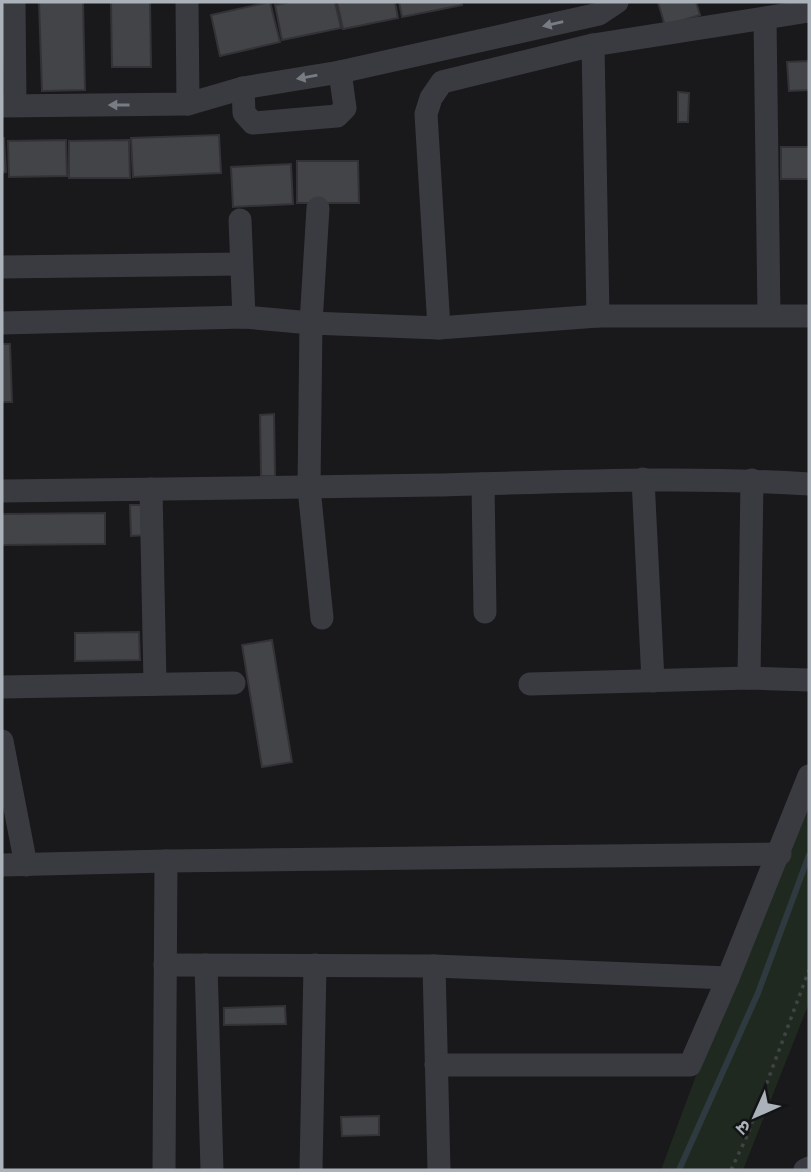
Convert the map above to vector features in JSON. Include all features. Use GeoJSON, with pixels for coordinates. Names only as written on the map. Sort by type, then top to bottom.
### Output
{"type":"FeatureCollection","features":[{"type":"Feature","properties":{"kind":"street"},"geometry":{"type":"LineString","coordinates":[[14,2],[8,55],[8,105],[188,104],[243,88],[340,72],[599,14],[617,2]]}},
{"type":"Feature","properties":{"kind":"street"},"geometry":{"type":"LineString","coordinates":[[187,2],[188,104]]}},
{"type":"Feature","properties":{"kind":"street"},"geometry":{"type":"LineString","coordinates":[[439,328],[426,114],[431,98],[442,82],[593,45],[809,11]]}},
{"type":"Feature","properties":{"kind":"street"},"geometry":{"type":"LineString","coordinates":[[765,19],[769,316]]}},
{"type":"Feature","properties":{"kind":"street"},"geometry":{"type":"LineString","coordinates":[[593,45],[597,316]]}},
{"type":"Feature","properties":{"kind":"street"},"geometry":{"type":"LineString","coordinates":[[243,88],[244,113],[253,123],[337,116],[345,108],[340,72]]}},
{"type":"Feature","properties":{"kind":"street"},"geometry":{"type":"LineString","coordinates":[[317,208],[311,323],[309,488],[322,618]]}},
{"type":"Feature","properties":{"kind":"street"},"geometry":{"type":"LineString","coordinates":[[240,220],[244,317]]}},
{"type":"Feature","properties":{"kind":"street"},"geometry":{"type":"LineString","coordinates":[[2,267],[241,264]]}},
{"type":"Feature","properties":{"kind":"street"},"geometry":{"type":"LineString","coordinates":[[2,323],[244,317],[311,323],[439,328],[597,316],[809,316]]}},
{"type":"Feature","properties":{"kind":"street"},"geometry":{"type":"LineString","coordinates":[[643,479],[653,681]]}},
{"type":"Feature","properties":{"kind":"street"},"geometry":{"type":"LineString","coordinates":[[2,491],[309,488],[643,479],[752,480],[809,484]]}},
{"type":"Feature","properties":{"kind":"street"},"geometry":{"type":"LineString","coordinates":[[749,678],[752,480]]}},
{"type":"Feature","properties":{"kind":"street"},"geometry":{"type":"LineString","coordinates":[[483,484],[485,612]]}},
{"type":"Feature","properties":{"kind":"street"},"geometry":{"type":"LineString","coordinates":[[151,489],[155,684]]}},
{"type":"Feature","properties":{"kind":"street"},"geometry":{"type":"LineString","coordinates":[[530,684],[749,678],[809,680]]}},
{"type":"Feature","properties":{"kind":"street"},"geometry":{"type":"LineString","coordinates":[[2,687],[234,683]]}},
{"type":"Feature","properties":{"kind":"street"},"geometry":{"type":"LineString","coordinates":[[2,741],[26,864]]}},
{"type":"Feature","properties":{"kind":"street"},"geometry":{"type":"LineString","coordinates":[[436,1065],[690,1065],[780,854],[809,776]]}},
{"type":"Feature","properties":{"kind":"street"},"geometry":{"type":"LineString","coordinates":[[2,865],[166,860],[780,854]]}},
{"type":"Feature","properties":{"kind":"street"},"geometry":{"type":"LineString","coordinates":[[164,1170],[166,860]]}},
{"type":"Feature","properties":{"kind":"street"},"geometry":{"type":"LineString","coordinates":[[165,965],[434,965],[728,978]]}},
{"type":"Feature","properties":{"kind":"street"},"geometry":{"type":"LineString","coordinates":[[206,965],[212,1170]]}},
{"type":"Feature","properties":{"kind":"street"},"geometry":{"type":"LineString","coordinates":[[312,1170],[315,965]]}},
{"type":"Feature","properties":{"kind":"street"},"geometry":{"type":"LineString","coordinates":[[434,965],[439,1170]]}},
{"type":"Feature","properties":{"kind":"path"},"geometry":{"type":"LineString","coordinates":[[731,1170],[747,1136],[809,970]]}},
{"type":"Feature","properties":{"kind":"shaded area"},"geometry":{"type":"Polygon","coordinates":[[[809,802],[809,1003],[743,1170],[661,1170],[697,1073],[809,802]]]}},
{"type":"Feature","properties":{"kind":"building"},"geometry":{"type":"Polygon","coordinates":[[[39,2],[83,2],[85,90],[42,91],[39,2]]]}},
{"type":"Feature","properties":{"kind":"building"},"geometry":{"type":"Polygon","coordinates":[[[111,2],[150,2],[151,67],[112,67],[111,2]]]}},
{"type":"Feature","properties":{"kind":"building"},"geometry":{"type":"Polygon","coordinates":[[[270,2],[280,42],[220,56],[211,15],[270,2]]]}},
{"type":"Feature","properties":{"kind":"building"},"geometry":{"type":"Polygon","coordinates":[[[290,2],[335,2],[341,28],[282,40],[275,5],[290,2]]]}},
{"type":"Feature","properties":{"kind":"building"},"geometry":{"type":"Polygon","coordinates":[[[337,2],[395,2],[398,18],[343,29],[337,2]]]}},
{"type":"Feature","properties":{"kind":"building"},"geometry":{"type":"Polygon","coordinates":[[[399,2],[461,2],[462,5],[402,17],[399,2]]]}},
{"type":"Feature","properties":{"kind":"building"},"geometry":{"type":"Polygon","coordinates":[[[658,2],[696,2],[700,15],[665,26],[658,2]]]}},
{"type":"Feature","properties":{"kind":"building"},"geometry":{"type":"Polygon","coordinates":[[[809,61],[809,90],[789,91],[787,62],[809,61]]]}},
{"type":"Feature","properties":{"kind":"building"},"geometry":{"type":"Polygon","coordinates":[[[678,92],[689,93],[688,122],[678,122],[678,92]]]}},
{"type":"Feature","properties":{"kind":"building"},"geometry":{"type":"Polygon","coordinates":[[[219,135],[221,173],[133,177],[131,138],[219,135]]]}},
{"type":"Feature","properties":{"kind":"building"},"geometry":{"type":"Polygon","coordinates":[[[2,138],[6,172],[2,173],[2,138]]]}},
{"type":"Feature","properties":{"kind":"building"},"geometry":{"type":"Polygon","coordinates":[[[66,140],[67,176],[9,177],[8,141],[66,140]]]}},
{"type":"Feature","properties":{"kind":"building"},"geometry":{"type":"Polygon","coordinates":[[[129,140],[130,178],[69,178],[69,141],[129,140]]]}},
{"type":"Feature","properties":{"kind":"building"},"geometry":{"type":"Polygon","coordinates":[[[781,147],[809,147],[809,179],[781,179],[781,147]]]}},
{"type":"Feature","properties":{"kind":"building"},"geometry":{"type":"Polygon","coordinates":[[[297,161],[358,161],[359,203],[297,203],[297,161]]]}},
{"type":"Feature","properties":{"kind":"building"},"geometry":{"type":"Polygon","coordinates":[[[291,164],[293,204],[233,207],[231,167],[291,164]]]}},
{"type":"Feature","properties":{"kind":"building"},"geometry":{"type":"Polygon","coordinates":[[[2,344],[10,344],[12,402],[2,402],[2,344]]]}},
{"type":"Feature","properties":{"kind":"building"},"geometry":{"type":"Polygon","coordinates":[[[274,414],[275,476],[261,476],[260,415],[274,414]]]}},
{"type":"Feature","properties":{"kind":"building"},"geometry":{"type":"Polygon","coordinates":[[[130,505],[148,505],[148,535],[131,536],[130,505]]]}},
{"type":"Feature","properties":{"kind":"building"},"geometry":{"type":"Polygon","coordinates":[[[105,513],[105,544],[2,545],[2,514],[105,513]]]}},
{"type":"Feature","properties":{"kind":"building"},"geometry":{"type":"Polygon","coordinates":[[[139,632],[140,660],[75,661],[75,633],[139,632]]]}},
{"type":"Feature","properties":{"kind":"building"},"geometry":{"type":"Polygon","coordinates":[[[272,640],[292,762],[262,767],[242,645],[272,640]]]}},
{"type":"Feature","properties":{"kind":"building"},"geometry":{"type":"Polygon","coordinates":[[[285,1006],[286,1024],[224,1025],[224,1008],[285,1006]]]}},
{"type":"Feature","properties":{"kind":"building"},"geometry":{"type":"Polygon","coordinates":[[[379,1116],[379,1135],[342,1136],[341,1117],[379,1116]]]}},
{"type":"Feature","properties":{"kind":"waterway"},"geometry":{"type":"LineString","coordinates":[[679,1170],[758,993],[809,855]]}}]}
